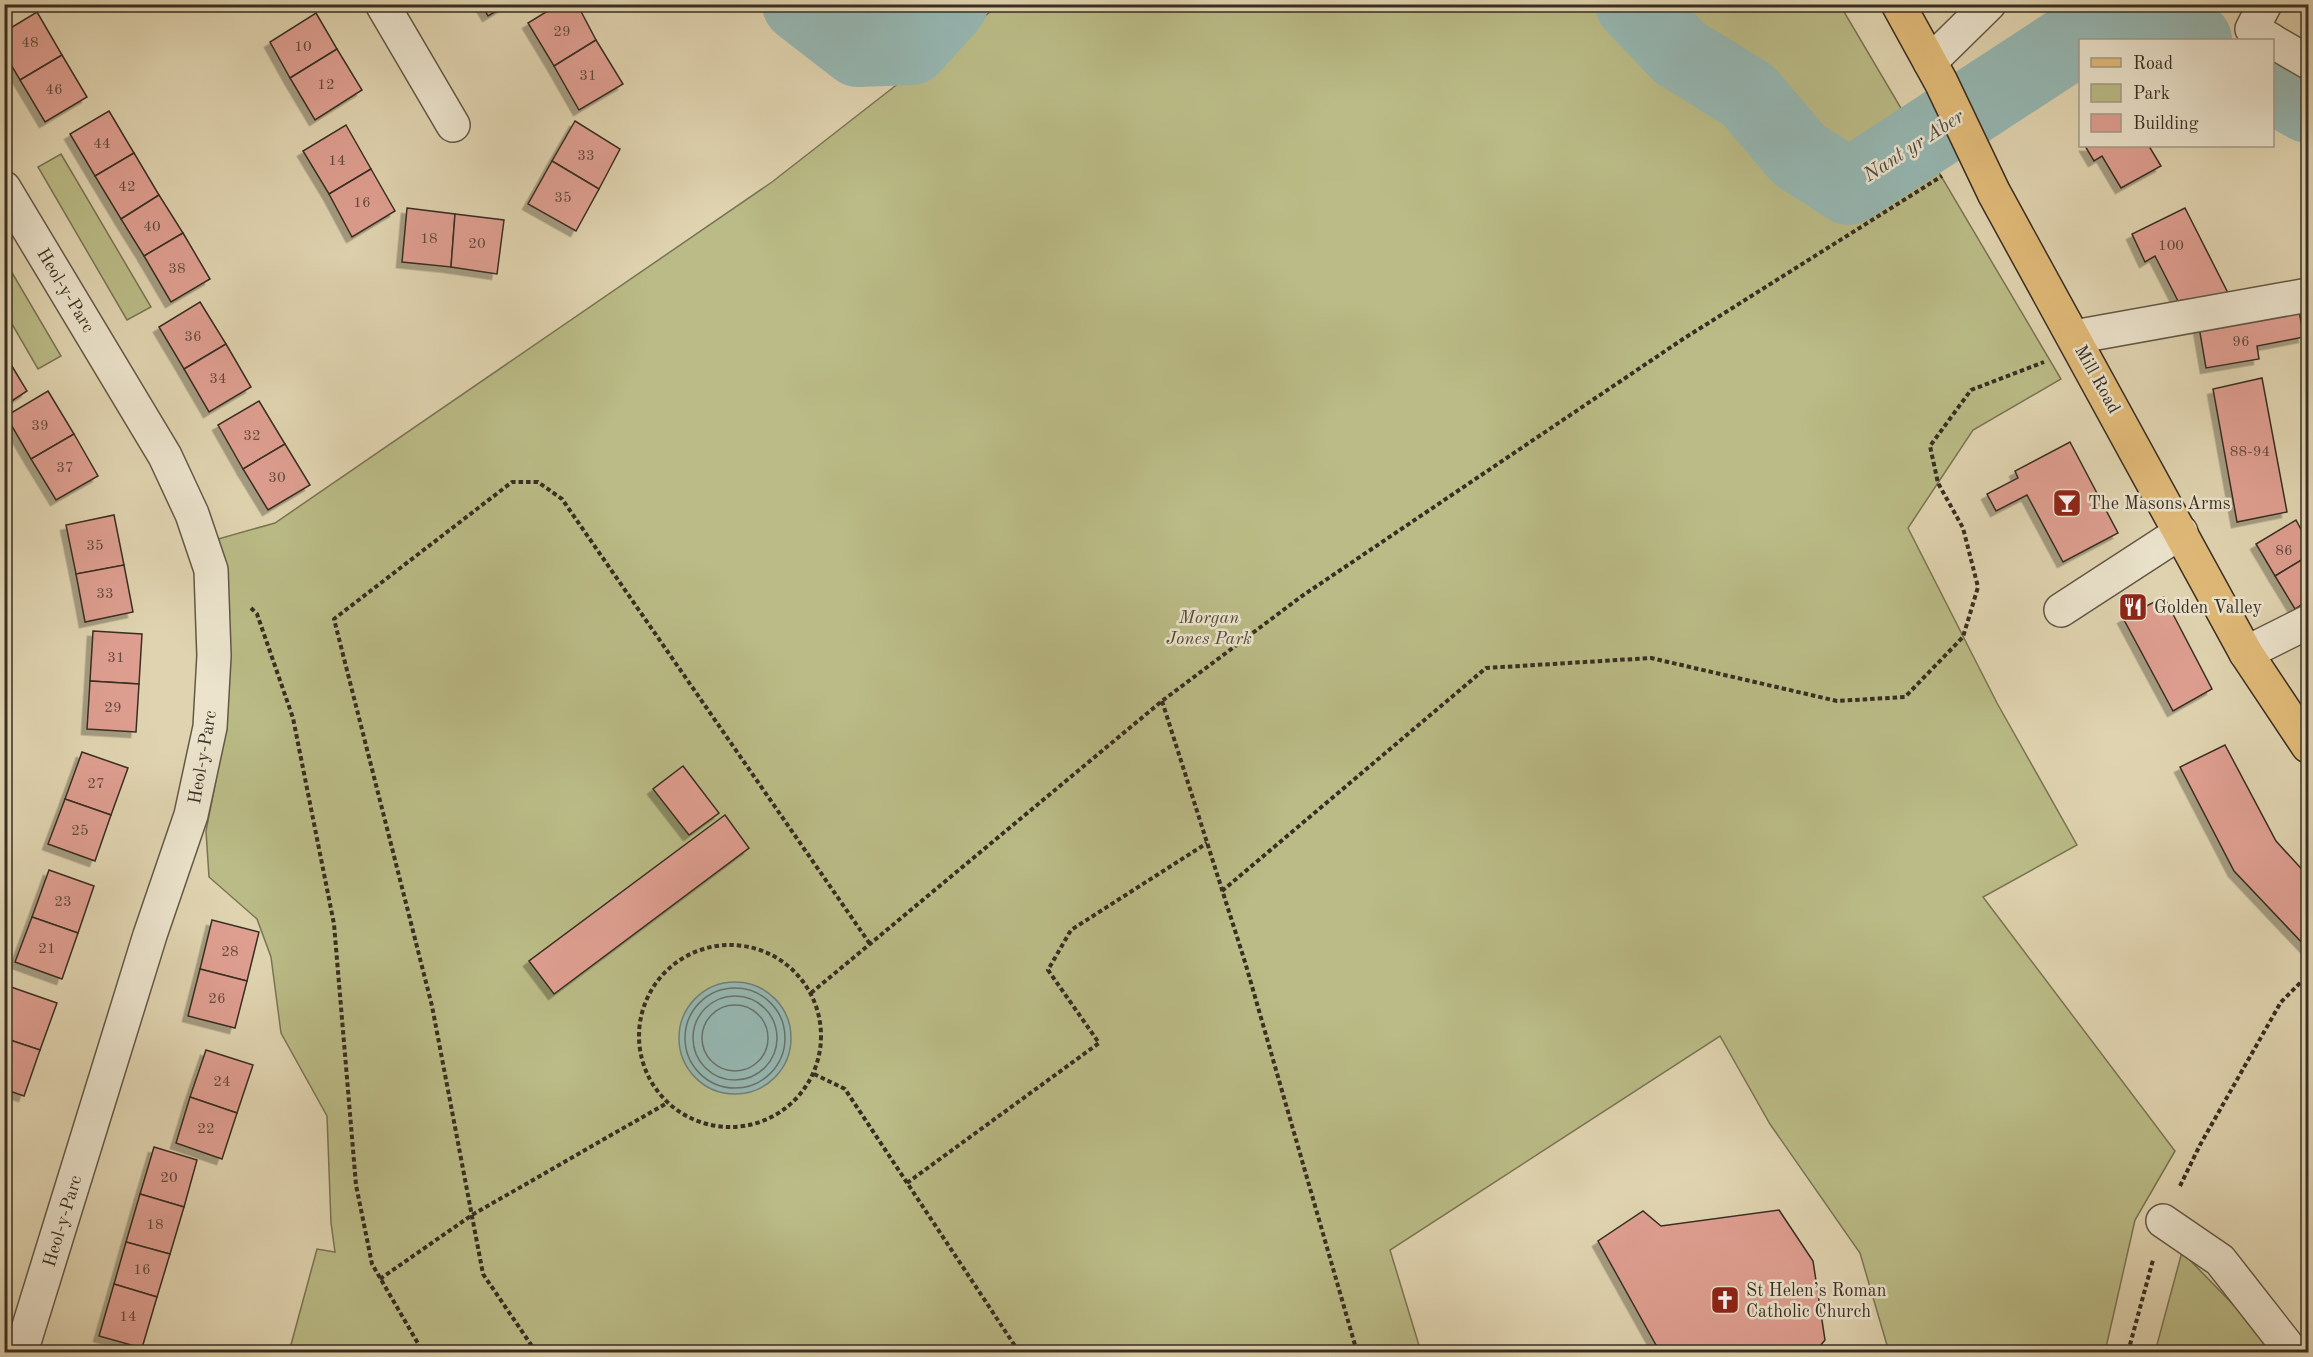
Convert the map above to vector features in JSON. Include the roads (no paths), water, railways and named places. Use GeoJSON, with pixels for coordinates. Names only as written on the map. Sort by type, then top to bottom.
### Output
{"type":"FeatureCollection","features":[{"type":"Feature","properties":{"kind":"main road","name":"Mill Road"},"geometry":{"type":"LineString","coordinates":[[1898,4],[1936,72],[1994,193],[2246,653],[2308,747]]}},
{"type":"Feature","properties":{"kind":"street"},"geometry":{"type":"LineString","coordinates":[[382,4],[453,125]]}},
{"type":"Feature","properties":{"kind":"street"},"geometry":{"type":"LineString","coordinates":[[1936,72],[1989,4]]}},
{"type":"Feature","properties":{"kind":"street"},"geometry":{"type":"LineString","coordinates":[[2265,4],[2252,29],[2269,39]]}},
{"type":"Feature","properties":{"kind":"street"},"geometry":{"type":"LineString","coordinates":[[2274,42],[2308,62]]}},
{"type":"Feature","properties":{"kind":"street","name":"Heol-y-Parc"},"geometry":{"type":"LineString","coordinates":[[4,188],[165,456],[192,514],[211,570],[214,656],[210,727],[191,815],[150,935],[21,1353]]}},
{"type":"Feature","properties":{"kind":"street"},"geometry":{"type":"LineString","coordinates":[[2074,337],[2308,295]]}},
{"type":"Feature","properties":{"kind":"street"},"geometry":{"type":"LineString","coordinates":[[2061,610],[2181,532]]}},
{"type":"Feature","properties":{"kind":"street"},"geometry":{"type":"LineString","coordinates":[[2246,653],[2308,622]]}},
{"type":"Feature","properties":{"kind":"street"},"geometry":{"type":"LineString","coordinates":[[2163,1221],[2220,1260],[2292,1353]]}},
{"type":"Feature","properties":{"kind":"water"},"geometry":{"type":"Polygon","coordinates":[[[735,982],[756,986],[774,999],[787,1017],[791,1038],[787,1059],[774,1077],[756,1090],[735,1094],[714,1090],[696,1077],[683,1059],[679,1038],[683,1017],[696,999],[714,986],[735,982]]]}},
{"type":"Feature","properties":{"kind":"waterway","name":"Nant yr Aber"},"geometry":{"type":"LineString","coordinates":[[800,4],[858,49],[911,47],[950,4]]}},
{"type":"Feature","properties":{"kind":"waterway","name":"Nant yr Aber"},"geometry":{"type":"LineString","coordinates":[[1633,4],[1680,53],[1748,95],[1799,155],[1849,187],[2094,27],[2145,13],[2192,39]]}},
{"type":"Feature","properties":{"kind":"waterway","name":"Nant yr Aber"},"geometry":{"type":"LineString","coordinates":[[2274,86],[2308,105]]}},
{"type":"Feature","properties":{"kind":"place","name":"The Masons Arms"},"geometry":{"type":"Point","coordinates":[2067,503]}},
{"type":"Feature","properties":{"kind":"place","name":"Golden Valley"},"geometry":{"type":"Point","coordinates":[2133,607]}},
{"type":"Feature","properties":{"kind":"place","name":"St Helen’s Roman Catholic Church"},"geometry":{"type":"Point","coordinates":[1725,1300]}},
{"type":"Feature","properties":{"kind":"park label","name":"Morgan Jones Park"},"geometry":{"type":"Point","coordinates":[1209,627]}}]}
